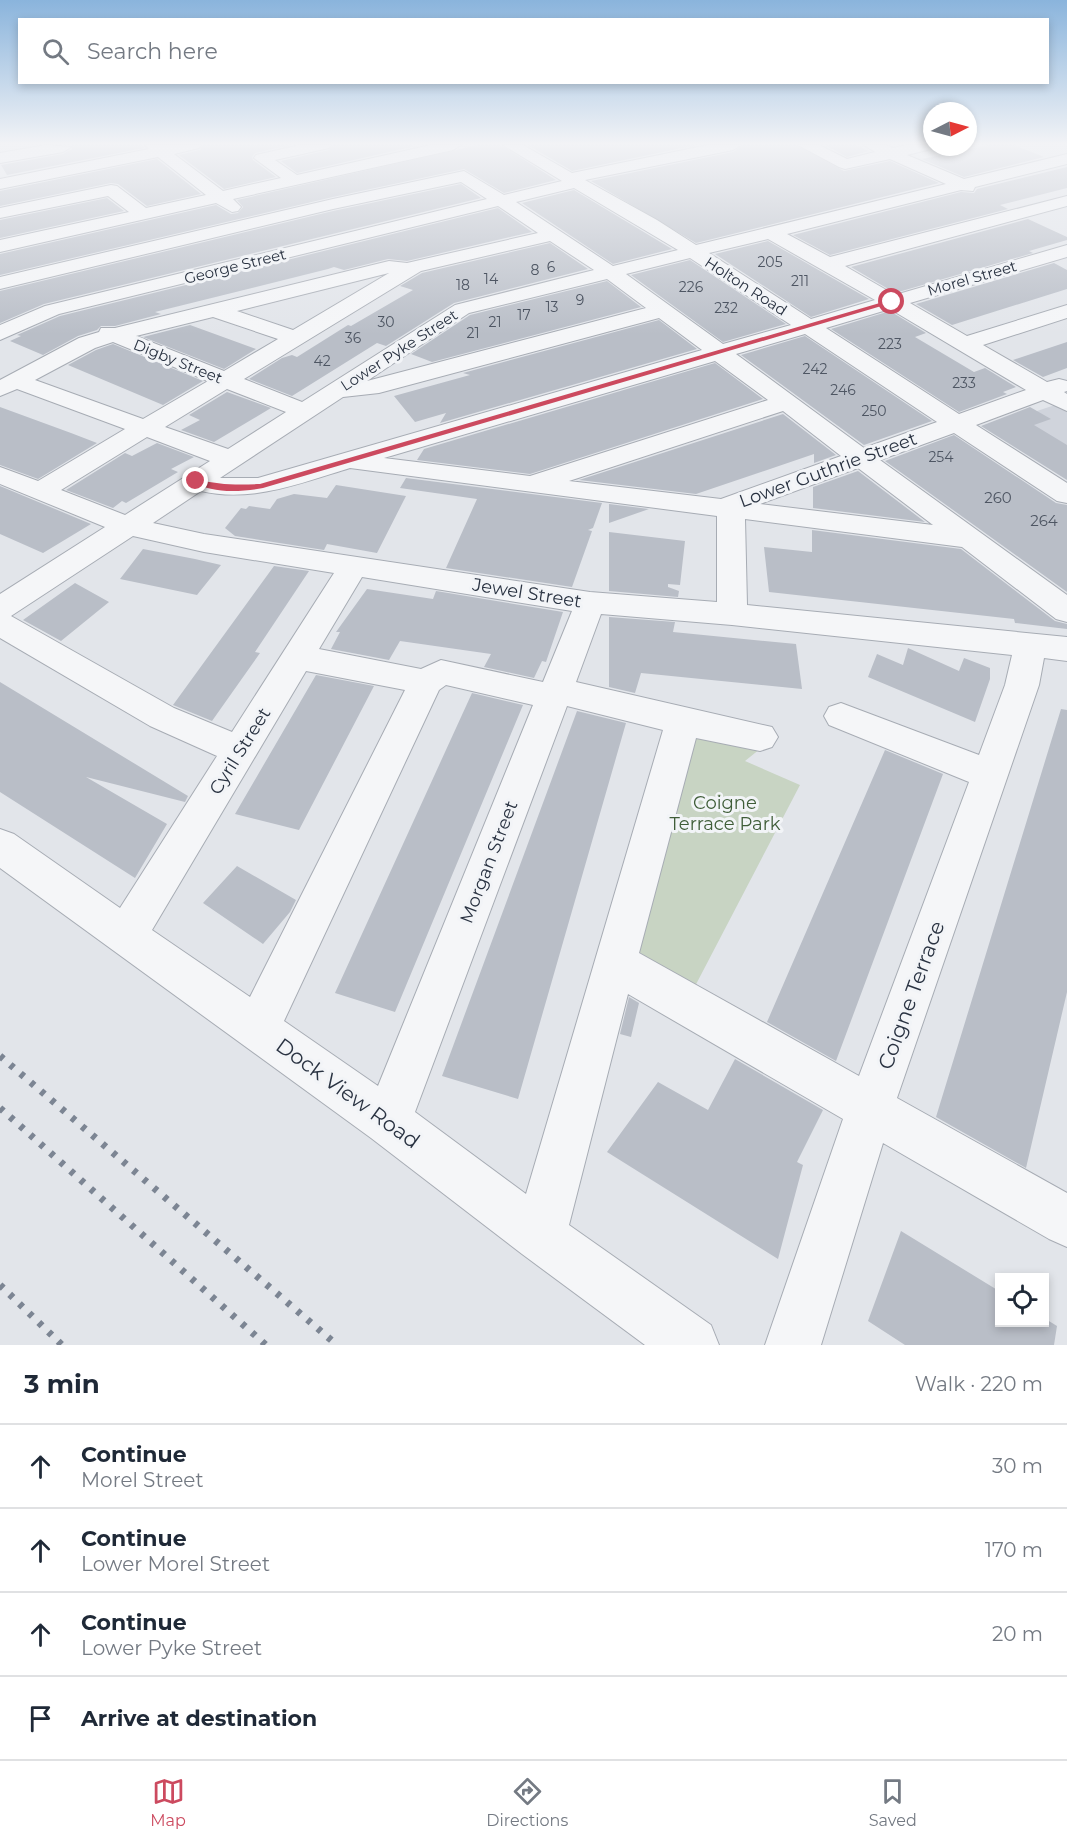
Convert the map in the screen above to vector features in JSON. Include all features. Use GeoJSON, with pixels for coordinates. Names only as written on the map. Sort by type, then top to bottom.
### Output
{"type":"FeatureCollection","features":[{"type":"Feature","properties":{"kind":"street"},"geometry":{"type":"LineString","coordinates":[[0,213],[25,208]]}},
{"type":"Feature","properties":{"kind":"street"},"geometry":{"type":"LineString","coordinates":[[135,208],[143,214]]}},
{"type":"Feature","properties":{"kind":"street"},"geometry":{"type":"LineString","coordinates":[[0,246],[170,208]]}},
{"type":"Feature","properties":{"kind":"street"},"geometry":{"type":"LineString","coordinates":[[234,208],[253,224]]}},
{"type":"Feature","properties":{"kind":"street"},"geometry":{"type":"LineString","coordinates":[[0,283],[324,208]]}},
{"type":"Feature","properties":{"kind":"street","name":"George Street"},"geometry":{"type":"LineString","coordinates":[[0,333],[52,310],[471,208]]}},
{"type":"Feature","properties":{"kind":"street"},"geometry":{"type":"LineString","coordinates":[[514,208],[611,272],[1067,611]]}},
{"type":"Feature","properties":{"kind":"street","name":"Holton Road"},"geometry":{"type":"LineString","coordinates":[[620,208],[693,252],[1067,495]]}},
{"type":"Feature","properties":{"kind":"street","name":"Lower Pyke Street"},"geometry":{"type":"LineString","coordinates":[[0,609],[462,309],[867,208]]}},
{"type":"Feature","properties":{"kind":"street"},"geometry":{"type":"LineString","coordinates":[[1014,208],[1045,222]]}},
{"type":"Feature","properties":{"kind":"street"},"geometry":{"type":"LineString","coordinates":[[828,264],[1041,208]]}},
{"type":"Feature","properties":{"kind":"street"},"geometry":{"type":"LineString","coordinates":[[771,232],[1067,404]]}},
{"type":"Feature","properties":{"kind":"street"},"geometry":{"type":"LineString","coordinates":[[8,385],[87,343],[113,335],[389,267],[414,267],[553,235]]}},
{"type":"Feature","properties":{"kind":"street","name":"Morel Street"},"geometry":{"type":"LineString","coordinates":[[196,481],[212,487],[261,486],[1067,251]]}},
{"type":"Feature","properties":{"kind":"street"},"geometry":{"type":"LineString","coordinates":[[40,491],[414,267]]}},
{"type":"Feature","properties":{"kind":"street","name":"Digby Street"},"geometry":{"type":"LineString","coordinates":[[52,310],[304,411]]}},
{"type":"Feature","properties":{"kind":"street"},"geometry":{"type":"LineString","coordinates":[[333,393],[371,388],[663,310]]}},
{"type":"Feature","properties":{"kind":"street"},"geometry":{"type":"LineString","coordinates":[[217,311],[295,338]]}},
{"type":"Feature","properties":{"kind":"street"},"geometry":{"type":"LineString","coordinates":[[964,344],[1067,311]]}},
{"type":"Feature","properties":{"kind":"street","name":"Lower Guthrie Street"},"geometry":{"type":"LineString","coordinates":[[732,614],[731,504],[1067,383]]}},
{"type":"Feature","properties":{"kind":"street"},"geometry":{"type":"LineString","coordinates":[[8,385],[145,428],[230,459]]}},
{"type":"Feature","properties":{"kind":"street"},"geometry":{"type":"LineString","coordinates":[[531,484],[787,402]]}},
{"type":"Feature","properties":{"kind":"street"},"geometry":{"type":"LineString","coordinates":[[348,462],[970,539]]}},
{"type":"Feature","properties":{"kind":"street","name":"Jewel Street"},"geometry":{"type":"LineString","coordinates":[[0,475],[128,526],[204,543],[590,603],[732,614],[1048,647]]}},
{"type":"Feature","properties":{"kind":"street","name":"Cyril Street"},"geometry":{"type":"LineString","coordinates":[[127,934],[353,567]]}},
{"type":"Feature","properties":{"kind":"street","name":"Morgan Street"},"geometry":{"type":"LineString","coordinates":[[388,1121],[590,603]]}},
{"type":"Feature","properties":{"kind":"street"},"geometry":{"type":"LineString","coordinates":[[0,624],[162,717],[240,751]]}},
{"type":"Feature","properties":{"kind":"street","name":"Coigne Terrace"},"geometry":{"type":"LineString","coordinates":[[793,1345],[870,1109],[1022,686],[1048,647]]}},
{"type":"Feature","properties":{"kind":"street"},"geometry":{"type":"LineString","coordinates":[[298,657],[426,682]]}},
{"type":"Feature","properties":{"kind":"street"},"geometry":{"type":"LineString","coordinates":[[258,1028],[426,682],[441,672],[760,737]]}},
{"type":"Feature","properties":{"kind":"street"},"geometry":{"type":"LineString","coordinates":[[841,716],[990,775]]}},
{"type":"Feature","properties":{"kind":"street"},"geometry":{"type":"LineString","coordinates":[[540,1236],[683,722]]}},
{"type":"Feature","properties":{"kind":"street","name":"Dock View Road"},"geometry":{"type":"LineString","coordinates":[[0,846],[388,1121],[540,1236],[692,1345]]}},
{"type":"Feature","properties":{"kind":"street"},"geometry":{"type":"LineString","coordinates":[[615,963],[1067,1221]]}},
{"type":"Feature","properties":{"kind":"shaded area"},"geometry":{"type":"Polygon","coordinates":[[[1061,403],[1067,406],[1067,458],[999,430],[1037,411],[1061,403]]]}},
{"type":"Feature","properties":{"kind":"green space","name":"Coigne Terrace Park"},"geometry":{"type":"Polygon","coordinates":[[[690,729],[765,745],[745,761],[800,785],[692,992],[643,963],[637,942],[690,729]]]}},
{"type":"Feature","properties":{"kind":"building"},"geometry":{"type":"Polygon","coordinates":[[[59,208],[120,208],[124,211],[0,238],[0,220],[59,208]]]}},
{"type":"Feature","properties":{"kind":"building"},"geometry":{"type":"Polygon","coordinates":[[[204,208],[221,208],[231,214],[238,213],[242,208],[287,208],[0,275],[0,254],[204,208]]]}},
{"type":"Feature","properties":{"kind":"building"},"geometry":{"type":"Polygon","coordinates":[[[348,208],[441,208],[44,304],[0,323],[0,291],[348,208]]]}},
{"type":"Feature","properties":{"kind":"building"},"geometry":{"type":"Polygon","coordinates":[[[498,208],[532,232],[407,261],[388,259],[344,270],[334,267],[155,312],[161,314],[115,326],[101,326],[43,355],[10,341],[21,336],[17,335],[60,316],[498,208]]]}},
{"type":"Feature","properties":{"kind":"building"},"geometry":{"type":"Polygon","coordinates":[[[529,208],[604,208],[672,249],[613,264],[529,208]]]}},
{"type":"Feature","properties":{"kind":"building"},"geometry":{"type":"Polygon","coordinates":[[[636,208],[839,208],[696,243],[636,208]]]}},
{"type":"Feature","properties":{"kind":"building"},"geometry":{"type":"Polygon","coordinates":[[[899,208],[1008,209],[830,255],[793,235],[899,208]]]}},
{"type":"Feature","properties":{"kind":"building"},"geometry":{"type":"Polygon","coordinates":[[[1028,219],[1067,237],[1067,240],[1029,251],[1033,253],[895,293],[851,267],[1028,219]]]}},
{"type":"Feature","properties":{"kind":"building"},"geometry":{"type":"Polygon","coordinates":[[[768,241],[869,299],[811,317],[715,254],[768,241]]]}},
{"type":"Feature","properties":{"kind":"building"},"geometry":{"type":"Polygon","coordinates":[[[550,243],[588,269],[454,303],[386,346],[377,343],[292,396],[249,379],[282,358],[292,355],[297,357],[348,325],[351,326],[413,290],[400,286],[422,273],[550,243]]]}},
{"type":"Feature","properties":{"kind":"building"},"geometry":{"type":"Polygon","coordinates":[[[690,260],[786,324],[723,342],[631,275],[690,260]]]}},
{"type":"Feature","properties":{"kind":"building"},"geometry":{"type":"Polygon","coordinates":[[[1054,263],[1067,270],[1067,289],[952,325],[916,304],[1054,263]]]}},
{"type":"Feature","properties":{"kind":"building"},"geometry":{"type":"Polygon","coordinates":[[[607,281],[641,307],[432,362],[411,354],[470,315],[607,281]]]}},
{"type":"Feature","properties":{"kind":"building"},"geometry":{"type":"Polygon","coordinates":[[[890,311],[926,333],[915,337],[974,372],[985,368],[1016,387],[1003,392],[1007,394],[959,412],[831,329],[890,311]]]}},
{"type":"Feature","properties":{"kind":"building"},"geometry":{"type":"Polygon","coordinates":[[[659,320],[697,349],[440,423],[446,413],[415,422],[394,396],[470,375],[463,373],[659,320]]]}},
{"type":"Feature","properties":{"kind":"building"},"geometry":{"type":"Polygon","coordinates":[[[190,325],[256,349],[224,369],[143,337],[190,325]]]}},
{"type":"Feature","properties":{"kind":"building"},"geometry":{"type":"Polygon","coordinates":[[[805,336],[932,421],[864,445],[741,355],[805,336]]]}},
{"type":"Feature","properties":{"kind":"building"},"geometry":{"type":"Polygon","coordinates":[[[1067,342],[1067,368],[1043,377],[1013,360],[1067,342]]]}},
{"type":"Feature","properties":{"kind":"building"},"geometry":{"type":"Polygon","coordinates":[[[113,344],[203,381],[163,405],[68,365],[113,344]]]}},
{"type":"Feature","properties":{"kind":"building"},"geometry":{"type":"Polygon","coordinates":[[[715,363],[763,399],[530,474],[417,460],[424,449],[715,363]]]}},
{"type":"Feature","properties":{"kind":"building"},"geometry":{"type":"Polygon","coordinates":[[[227,392],[271,408],[214,442],[181,430],[200,420],[189,415],[227,392]]]}},
{"type":"Feature","properties":{"kind":"building"},"geometry":{"type":"Polygon","coordinates":[[[0,407],[97,443],[38,479],[0,465],[0,407]]]}},
{"type":"Feature","properties":{"kind":"building"},"geometry":{"type":"Polygon","coordinates":[[[1030,407],[1051,419],[1034,425],[1067,445],[1067,480],[981,426],[1030,407]]]}},
{"type":"Feature","properties":{"kind":"building"},"geometry":{"type":"Polygon","coordinates":[[[783,414],[836,455],[814,463],[814,454],[696,494],[579,480],[783,414]]]}},
{"type":"Feature","properties":{"kind":"building"},"geometry":{"type":"Polygon","coordinates":[[[954,435],[1056,503],[1067,505],[1067,592],[885,461],[954,435]]]}},
{"type":"Feature","properties":{"kind":"building"},"geometry":{"type":"Polygon","coordinates":[[[157,443],[194,457],[171,469],[178,472],[126,503],[122,501],[113,508],[66,490],[125,453],[132,456],[157,443]]]}},
{"type":"Feature","properties":{"kind":"building"},"geometry":{"type":"Polygon","coordinates":[[[858,471],[925,522],[813,508],[813,487],[858,471]]]}},
{"type":"Feature","properties":{"kind":"building"},"geometry":{"type":"Polygon","coordinates":[[[406,478],[602,503],[593,528],[588,530],[592,531],[572,587],[446,568],[477,499],[400,488],[406,478]]]}},
{"type":"Feature","properties":{"kind":"building"},"geometry":{"type":"Polygon","coordinates":[[[336,485],[406,496],[377,553],[327,544],[324,550],[235,536],[225,528],[241,508],[246,509],[249,506],[270,509],[277,499],[294,494],[327,498],[336,485]]]}},
{"type":"Feature","properties":{"kind":"building"},"geometry":{"type":"Polygon","coordinates":[[[0,486],[91,524],[43,553],[0,534],[0,486]]]}},
{"type":"Feature","properties":{"kind":"building"},"geometry":{"type":"Polygon","coordinates":[[[609,504],[649,509],[609,523],[609,504]]]}},
{"type":"Feature","properties":{"kind":"building"},"geometry":{"type":"Polygon","coordinates":[[[812,530],[961,549],[1055,621],[1067,624],[1067,629],[1015,623],[1014,619],[769,592],[764,547],[812,552],[812,530]]]}},
{"type":"Feature","properties":{"kind":"building"},"geometry":{"type":"Polygon","coordinates":[[[609,532],[685,541],[680,585],[668,584],[668,587],[679,591],[678,597],[609,591],[609,532]]]}},
{"type":"Feature","properties":{"kind":"building"},"geometry":{"type":"Polygon","coordinates":[[[143,549],[221,565],[197,595],[120,579],[143,549]]]}},
{"type":"Feature","properties":{"kind":"building"},"geometry":{"type":"Polygon","coordinates":[[[274,566],[309,571],[255,652],[260,653],[212,721],[173,705],[274,566]]]}},
{"type":"Feature","properties":{"kind":"building"},"geometry":{"type":"Polygon","coordinates":[[[75,583],[109,602],[61,641],[23,620],[75,583]]]}},
{"type":"Feature","properties":{"kind":"building"},"geometry":{"type":"Polygon","coordinates":[[[367,589],[433,599],[436,591],[563,612],[546,662],[542,661],[534,678],[484,667],[491,654],[400,641],[389,660],[331,649],[340,632],[336,632],[367,589]]]}},
{"type":"Feature","properties":{"kind":"building"},"geometry":{"type":"Polygon","coordinates":[[[609,617],[675,622],[673,632],[796,644],[802,689],[641,673],[635,693],[609,687],[609,617]]]}},
{"type":"Feature","properties":{"kind":"building"},"geometry":{"type":"Polygon","coordinates":[[[908,648],[959,671],[964,658],[990,668],[990,679],[975,722],[868,677],[877,654],[903,665],[908,648]]]}},
{"type":"Feature","properties":{"kind":"building"},"geometry":{"type":"Polygon","coordinates":[[[316,675],[374,686],[299,830],[235,814],[316,675]]]}},
{"type":"Feature","properties":{"kind":"building"},"geometry":{"type":"Polygon","coordinates":[[[0,682],[188,796],[185,802],[86,777],[167,824],[135,878],[0,792],[0,682]]]}},
{"type":"Feature","properties":{"kind":"building"},"geometry":{"type":"Polygon","coordinates":[[[472,693],[523,705],[395,1012],[335,993],[472,693]]]}},
{"type":"Feature","properties":{"kind":"building"},"geometry":{"type":"Polygon","coordinates":[[[1061,709],[1067,710],[1067,992],[1026,1168],[936,1117],[1061,709]]]}},
{"type":"Feature","properties":{"kind":"building"},"geometry":{"type":"Polygon","coordinates":[[[577,711],[626,723],[518,1099],[442,1076],[577,711]]]}},
{"type":"Feature","properties":{"kind":"building"},"geometry":{"type":"Polygon","coordinates":[[[885,750],[943,774],[836,1061],[767,1022],[885,750]]]}},
{"type":"Feature","properties":{"kind":"building"},"geometry":{"type":"Polygon","coordinates":[[[237,866],[296,900],[290,912],[263,944],[203,903],[237,866]]]}},
{"type":"Feature","properties":{"kind":"building"},"geometry":{"type":"Polygon","coordinates":[[[629,997],[639,1003],[631,1037],[620,1034],[629,997]]]}},
{"type":"Feature","properties":{"kind":"building"},"geometry":{"type":"Polygon","coordinates":[[[735,1059],[823,1110],[797,1162],[803,1165],[778,1259],[607,1152],[658,1082],[708,1110],[735,1059]]]}},
{"type":"Feature","properties":{"kind":"building"},"geometry":{"type":"Polygon","coordinates":[[[901,1231],[995,1289],[995,1327],[1049,1327],[1049,1321],[1057,1326],[1054,1345],[905,1345],[868,1321],[901,1231]]]}},
{"type":"Feature","properties":{"kind":"railway"},"geometry":{"type":"LineString","coordinates":[[0,1056],[337,1345]]}},
{"type":"Feature","properties":{"kind":"railway"},"geometry":{"type":"LineString","coordinates":[[0,1108],[266,1345]]}},
{"type":"Feature","properties":{"kind":"railway"},"geometry":{"type":"LineString","coordinates":[[0,1285],[62,1345]]}},
{"type":"Feature","properties":{"kind":"route"},"geometry":{"type":"LineString","coordinates":[[196,481],[212,487],[261,486],[892,302]]}}]}
